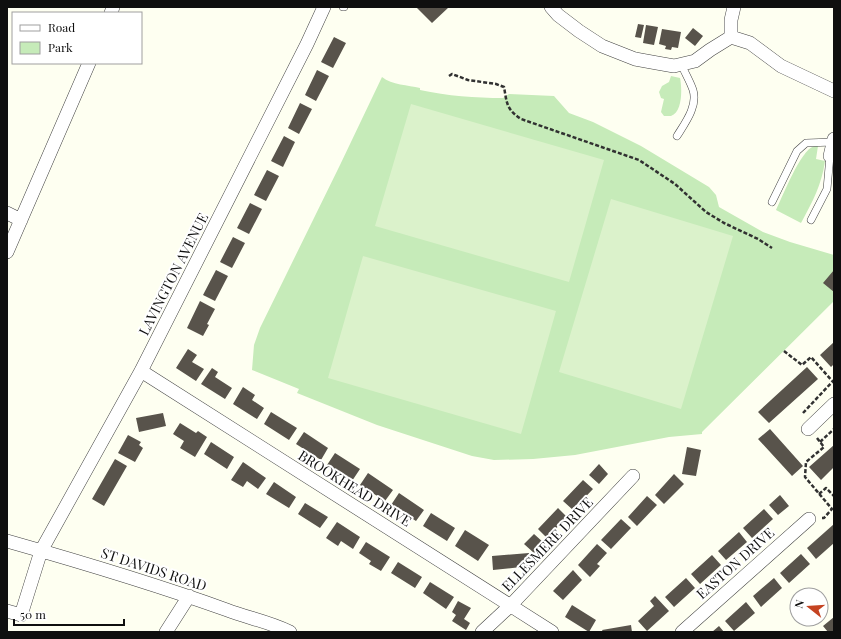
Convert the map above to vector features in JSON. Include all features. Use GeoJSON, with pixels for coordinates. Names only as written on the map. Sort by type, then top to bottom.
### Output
{"type":"FeatureCollection","features":[{"type":"Feature","properties":{"kind":"street","name":"LAVINGTON AVENUE"},"geometry":{"type":"LineString","coordinates":[[7,611],[21,615],[41,551],[141,371],[307,44],[324,7]]}},
{"type":"Feature","properties":{"kind":"street"},"geometry":{"type":"LineString","coordinates":[[551,7],[558,15],[579,32],[602,46],[636,58],[674,66],[695,61],[731,37],[750,43],[781,66],[834,91]]}},
{"type":"Feature","properties":{"kind":"street"},"geometry":{"type":"LineString","coordinates":[[731,37],[731,20],[734,7]]}},
{"type":"Feature","properties":{"kind":"street"},"geometry":{"type":"LineString","coordinates":[[7,252],[89,64]]}},
{"type":"Feature","properties":{"kind":"street"},"geometry":{"type":"LineString","coordinates":[[830,156],[834,140]]}},
{"type":"Feature","properties":{"kind":"street"},"geometry":{"type":"LineString","coordinates":[[7,213],[21,220]]}},
{"type":"Feature","properties":{"kind":"street","name":"BROOKHEAD DRIVE"},"geometry":{"type":"LineString","coordinates":[[141,371],[552,632]]}},
{"type":"Feature","properties":{"kind":"street"},"geometry":{"type":"LineString","coordinates":[[808,429],[834,404]]}},
{"type":"Feature","properties":{"kind":"street","name":"ELLESMERE DRIVE"},"geometry":{"type":"LineString","coordinates":[[482,632],[510,606],[633,476]]}},
{"type":"Feature","properties":{"kind":"street","name":"EASTON DRIVE"},"geometry":{"type":"LineString","coordinates":[[682,632],[810,518]]}},
{"type":"Feature","properties":{"kind":"street","name":"ST DAVIDS ROAD"},"geometry":{"type":"LineString","coordinates":[[7,540],[189,596],[232,612],[277,626],[290,632]]}},
{"type":"Feature","properties":{"kind":"street"},"geometry":{"type":"LineString","coordinates":[[166,632],[189,596]]}},
{"type":"Feature","properties":{"kind":"lane"},"geometry":{"type":"LineString","coordinates":[[677,136],[690,114],[694,100],[693,90],[681,64]]}},
{"type":"Feature","properties":{"kind":"lane"},"geometry":{"type":"LineString","coordinates":[[772,202],[798,151],[806,143],[834,140]]}},
{"type":"Feature","properties":{"kind":"lane"},"geometry":{"type":"LineString","coordinates":[[811,220],[827,189],[830,156]]}},
{"type":"Feature","properties":{"kind":"path"},"geometry":{"type":"LineString","coordinates":[[449,76],[452,74],[468,80],[496,84],[504,87],[511,112],[521,119],[639,160],[675,184],[706,212],[772,248]]}},
{"type":"Feature","properties":{"kind":"path"},"geometry":{"type":"LineString","coordinates":[[784,351],[802,365],[811,357],[834,383]]}},
{"type":"Feature","properties":{"kind":"path"},"geometry":{"type":"LineString","coordinates":[[808,429],[824,447],[806,462],[805,477],[832,509],[824,518],[810,518]]}},
{"type":"Feature","properties":{"kind":"path"},"geometry":{"type":"LineString","coordinates":[[820,442],[834,429]]}},
{"type":"Feature","properties":{"kind":"path"},"geometry":{"type":"LineString","coordinates":[[819,494],[826,488],[834,496]]}},
{"type":"Feature","properties":{"kind":"green space"},"geometry":{"type":"Polygon","coordinates":[[[671,76],[680,78],[680,105],[675,114],[671,116],[664,116],[661,112],[664,99],[661,98],[659,92],[662,86],[669,82],[671,76]]]}},
{"type":"Feature","properties":{"kind":"green space"},"geometry":{"type":"Polygon","coordinates":[[[382,77],[395,83],[420,88],[420,90],[451,95],[503,98],[509,94],[554,96],[569,113],[593,122],[641,146],[709,187],[716,195],[719,207],[763,232],[834,255],[834,301],[702,432],[702,434],[669,437],[575,455],[533,459],[494,460],[472,456],[377,425],[297,393],[299,389],[252,370],[254,345],[260,328],[382,77]]]}},
{"type":"Feature","properties":{"kind":"green space"},"geometry":{"type":"Polygon","coordinates":[[[411,104],[604,160],[569,282],[375,226],[411,104]]]}},
{"type":"Feature","properties":{"kind":"green space"},"geometry":{"type":"Polygon","coordinates":[[[814,146],[818,146],[816,159],[825,161],[824,169],[813,201],[801,223],[776,210],[787,185],[803,156],[814,146]]]}},
{"type":"Feature","properties":{"kind":"green space"},"geometry":{"type":"Polygon","coordinates":[[[611,199],[733,236],[681,409],[559,372],[611,199]]]}},
{"type":"Feature","properties":{"kind":"green space"},"geometry":{"type":"Polygon","coordinates":[[[363,256],[556,311],[521,434],[328,378],[363,256]]]}},
{"type":"Feature","properties":{"kind":"building"},"geometry":{"type":"Polygon","coordinates":[[[416,7],[449,7],[432,23],[416,7]]]}},
{"type":"Feature","properties":{"kind":"building"},"geometry":{"type":"Polygon","coordinates":[[[638,24],[644,25],[641,38],[635,37],[638,24]]]}},
{"type":"Feature","properties":{"kind":"building"},"geometry":{"type":"Polygon","coordinates":[[[646,25],[658,27],[654,45],[643,43],[646,25]]]}},
{"type":"Feature","properties":{"kind":"building"},"geometry":{"type":"Polygon","coordinates":[[[693,28],[703,36],[695,46],[685,38],[693,28]]]}},
{"type":"Feature","properties":{"kind":"building"},"geometry":{"type":"Polygon","coordinates":[[[662,29],[681,32],[678,48],[672,47],[671,50],[665,49],[666,46],[659,44],[662,29]]]}},
{"type":"Feature","properties":{"kind":"building"},"geometry":{"type":"Polygon","coordinates":[[[334,37],[346,43],[333,68],[321,62],[334,37]]]}},
{"type":"Feature","properties":{"kind":"building"},"geometry":{"type":"Polygon","coordinates":[[[317,70],[329,76],[316,101],[305,95],[317,70]]]}},
{"type":"Feature","properties":{"kind":"building"},"geometry":{"type":"Polygon","coordinates":[[[300,103],[312,109],[299,134],[288,128],[300,103]]]}},
{"type":"Feature","properties":{"kind":"building"},"geometry":{"type":"Polygon","coordinates":[[[284,136],[295,142],[283,167],[271,161],[284,136]]]}},
{"type":"Feature","properties":{"kind":"building"},"geometry":{"type":"Polygon","coordinates":[[[267,170],[279,176],[266,201],[254,195],[267,170]]]}},
{"type":"Feature","properties":{"kind":"building"},"geometry":{"type":"Polygon","coordinates":[[[250,203],[262,209],[249,234],[237,228],[250,203]]]}},
{"type":"Feature","properties":{"kind":"building"},"geometry":{"type":"Polygon","coordinates":[[[233,237],[245,243],[232,268],[220,262],[233,237]]]}},
{"type":"Feature","properties":{"kind":"building"},"geometry":{"type":"Polygon","coordinates":[[[216,270],[228,276],[215,301],[203,295],[216,270]]]}},
{"type":"Feature","properties":{"kind":"building"},"geometry":{"type":"Polygon","coordinates":[[[834,270],[834,292],[823,283],[834,270]]]}},
{"type":"Feature","properties":{"kind":"building"},"geometry":{"type":"Polygon","coordinates":[[[200,301],[215,309],[207,324],[209,325],[203,336],[187,328],[200,301]]]}},
{"type":"Feature","properties":{"kind":"building"},"geometry":{"type":"Polygon","coordinates":[[[834,342],[834,364],[831,367],[820,355],[834,342]]]}},
{"type":"Feature","properties":{"kind":"building"},"geometry":{"type":"Polygon","coordinates":[[[188,349],[197,355],[192,362],[204,369],[196,381],[176,368],[188,349]]]}},
{"type":"Feature","properties":{"kind":"building"},"geometry":{"type":"Polygon","coordinates":[[[807,367],[818,379],[769,423],[758,412],[807,367]]]}},
{"type":"Feature","properties":{"kind":"building"},"geometry":{"type":"Polygon","coordinates":[[[212,368],[218,372],[215,377],[232,388],[225,399],[201,384],[212,368]]]}},
{"type":"Feature","properties":{"kind":"building"},"geometry":{"type":"Polygon","coordinates":[[[243,387],[255,395],[252,400],[264,408],[257,419],[233,404],[243,387]]]}},
{"type":"Feature","properties":{"kind":"building"},"geometry":{"type":"Polygon","coordinates":[[[271,412],[297,428],[289,440],[264,424],[271,412]]]}},
{"type":"Feature","properties":{"kind":"building"},"geometry":{"type":"Polygon","coordinates":[[[163,413],[166,426],[139,432],[136,418],[163,413]]]}},
{"type":"Feature","properties":{"kind":"building"},"geometry":{"type":"Polygon","coordinates":[[[180,423],[196,433],[198,431],[207,437],[195,457],[180,448],[184,441],[173,434],[180,423]]]}},
{"type":"Feature","properties":{"kind":"building"},"geometry":{"type":"Polygon","coordinates":[[[770,429],[803,466],[792,476],[758,439],[770,429]]]}},
{"type":"Feature","properties":{"kind":"building"},"geometry":{"type":"Polygon","coordinates":[[[304,432],[328,448],[321,460],[296,444],[304,432]]]}},
{"type":"Feature","properties":{"kind":"building"},"geometry":{"type":"Polygon","coordinates":[[[128,435],[141,442],[139,445],[143,448],[135,462],[118,453],[128,435]]]}},
{"type":"Feature","properties":{"kind":"building"},"geometry":{"type":"Polygon","coordinates":[[[211,442],[234,457],[227,469],[204,454],[211,442]]]}},
{"type":"Feature","properties":{"kind":"building"},"geometry":{"type":"Polygon","coordinates":[[[834,445],[834,467],[821,480],[809,467],[834,445]]]}},
{"type":"Feature","properties":{"kind":"building"},"geometry":{"type":"Polygon","coordinates":[[[687,447],[701,450],[696,476],[682,474],[687,447]]]}},
{"type":"Feature","properties":{"kind":"building"},"geometry":{"type":"Polygon","coordinates":[[[335,453],[360,469],[352,481],[327,465],[335,453]]]}},
{"type":"Feature","properties":{"kind":"building"},"geometry":{"type":"Polygon","coordinates":[[[115,459],[127,466],[104,506],[92,499],[115,459]]]}},
{"type":"Feature","properties":{"kind":"building"},"geometry":{"type":"Polygon","coordinates":[[[243,462],[266,478],[258,489],[247,481],[243,487],[231,480],[243,462]]]}},
{"type":"Feature","properties":{"kind":"building"},"geometry":{"type":"Polygon","coordinates":[[[599,464],[608,474],[599,484],[589,475],[599,464]]]}},
{"type":"Feature","properties":{"kind":"building"},"geometry":{"type":"Polygon","coordinates":[[[368,473],[393,490],[385,501],[360,485],[368,473]]]}},
{"type":"Feature","properties":{"kind":"building"},"geometry":{"type":"Polygon","coordinates":[[[674,474],[684,484],[664,504],[655,495],[674,474]]]}},
{"type":"Feature","properties":{"kind":"building"},"geometry":{"type":"Polygon","coordinates":[[[583,480],[593,489],[573,510],[563,501],[583,480]]]}},
{"type":"Feature","properties":{"kind":"building"},"geometry":{"type":"Polygon","coordinates":[[[274,482],[296,497],[289,508],[266,494],[274,482]]]}},
{"type":"Feature","properties":{"kind":"building"},"geometry":{"type":"Polygon","coordinates":[[[399,493],[424,510],[416,521],[391,505],[399,493]]]}},
{"type":"Feature","properties":{"kind":"building"},"geometry":{"type":"Polygon","coordinates":[[[780,495],[789,506],[778,515],[769,505],[780,495]]]}},
{"type":"Feature","properties":{"kind":"building"},"geometry":{"type":"Polygon","coordinates":[[[647,496],[657,505],[637,526],[628,517],[647,496]]]}},
{"type":"Feature","properties":{"kind":"building"},"geometry":{"type":"Polygon","coordinates":[[[305,503],[328,517],[320,528],[298,514],[305,503]]]}},
{"type":"Feature","properties":{"kind":"building"},"geometry":{"type":"Polygon","coordinates":[[[558,508],[567,517],[547,538],[538,529],[558,508]]]}},
{"type":"Feature","properties":{"kind":"building"},"geometry":{"type":"Polygon","coordinates":[[[764,509],[773,519],[752,538],[743,528],[764,509]]]}},
{"type":"Feature","properties":{"kind":"building"},"geometry":{"type":"Polygon","coordinates":[[[431,513],[455,528],[447,541],[423,526],[431,513]]]}},
{"type":"Feature","properties":{"kind":"building"},"geometry":{"type":"Polygon","coordinates":[[[621,519],[631,528],[611,549],[601,540],[621,519]]]}},
{"type":"Feature","properties":{"kind":"building"},"geometry":{"type":"Polygon","coordinates":[[[337,522],[360,537],[353,549],[341,541],[338,546],[326,538],[337,522]]]}},
{"type":"Feature","properties":{"kind":"building"},"geometry":{"type":"Polygon","coordinates":[[[834,524],[834,543],[816,559],[807,548],[834,524]]]}},
{"type":"Feature","properties":{"kind":"building"},"geometry":{"type":"Polygon","coordinates":[[[465,530],[489,545],[478,561],[455,546],[465,530]]]}},
{"type":"Feature","properties":{"kind":"building"},"geometry":{"type":"Polygon","coordinates":[[[739,532],[747,542],[726,560],[718,551],[739,532]]]}},
{"type":"Feature","properties":{"kind":"building"},"geometry":{"type":"Polygon","coordinates":[[[534,534],[544,543],[534,553],[524,544],[534,534]]]}},
{"type":"Feature","properties":{"kind":"building"},"geometry":{"type":"Polygon","coordinates":[[[366,542],[390,557],[381,571],[369,564],[371,561],[359,553],[366,542]]]}},
{"type":"Feature","properties":{"kind":"building"},"geometry":{"type":"Polygon","coordinates":[[[597,544],[607,553],[597,564],[600,566],[590,577],[578,565],[597,544]]]}},
{"type":"Feature","properties":{"kind":"building"},"geometry":{"type":"Polygon","coordinates":[[[529,553],[530,566],[493,570],[492,556],[529,553]]]}},
{"type":"Feature","properties":{"kind":"building"},"geometry":{"type":"Polygon","coordinates":[[[801,554],[810,564],[789,583],[780,573],[801,554]]]}},
{"type":"Feature","properties":{"kind":"building"},"geometry":{"type":"Polygon","coordinates":[[[712,555],[721,565],[700,584],[691,574],[712,555]]]}},
{"type":"Feature","properties":{"kind":"building"},"geometry":{"type":"Polygon","coordinates":[[[398,562],[422,577],[415,588],[391,573],[398,562]]]}},
{"type":"Feature","properties":{"kind":"building"},"geometry":{"type":"Polygon","coordinates":[[[573,570],[582,580],[563,600],[553,591],[573,570]]]}},
{"type":"Feature","properties":{"kind":"building"},"geometry":{"type":"Polygon","coordinates":[[[686,578],[695,588],[674,607],[665,597],[686,578]]]}},
{"type":"Feature","properties":{"kind":"building"},"geometry":{"type":"Polygon","coordinates":[[[774,578],[782,588],[761,607],[753,596],[774,578]]]}},
{"type":"Feature","properties":{"kind":"building"},"geometry":{"type":"Polygon","coordinates":[[[430,582],[454,597],[446,609],[423,593],[430,582]]]}},
{"type":"Feature","properties":{"kind":"building"},"geometry":{"type":"Polygon","coordinates":[[[655,596],[669,611],[647,631],[638,621],[654,606],[650,601],[655,596]]]}},
{"type":"Feature","properties":{"kind":"building"},"geometry":{"type":"Polygon","coordinates":[[[458,601],[471,608],[464,619],[470,623],[466,630],[452,621],[456,615],[452,612],[458,601]]]}},
{"type":"Feature","properties":{"kind":"building"},"geometry":{"type":"Polygon","coordinates":[[[746,602],[755,613],[734,631],[725,621],[746,602]]]}},
{"type":"Feature","properties":{"kind":"building"},"geometry":{"type":"Polygon","coordinates":[[[572,605],[596,620],[589,632],[565,617],[572,605]]]}},
{"type":"Feature","properties":{"kind":"building"},"geometry":{"type":"Polygon","coordinates":[[[834,617],[834,632],[828,632],[824,627],[829,627],[829,621],[834,617]]]}},
{"type":"Feature","properties":{"kind":"building"},"geometry":{"type":"Polygon","coordinates":[[[631,625],[632,632],[603,632],[602,630],[631,625]]]}},
{"type":"Feature","properties":{"kind":"building"},"geometry":{"type":"Polygon","coordinates":[[[719,626],[724,632],[712,632],[719,626]]]}}]}
